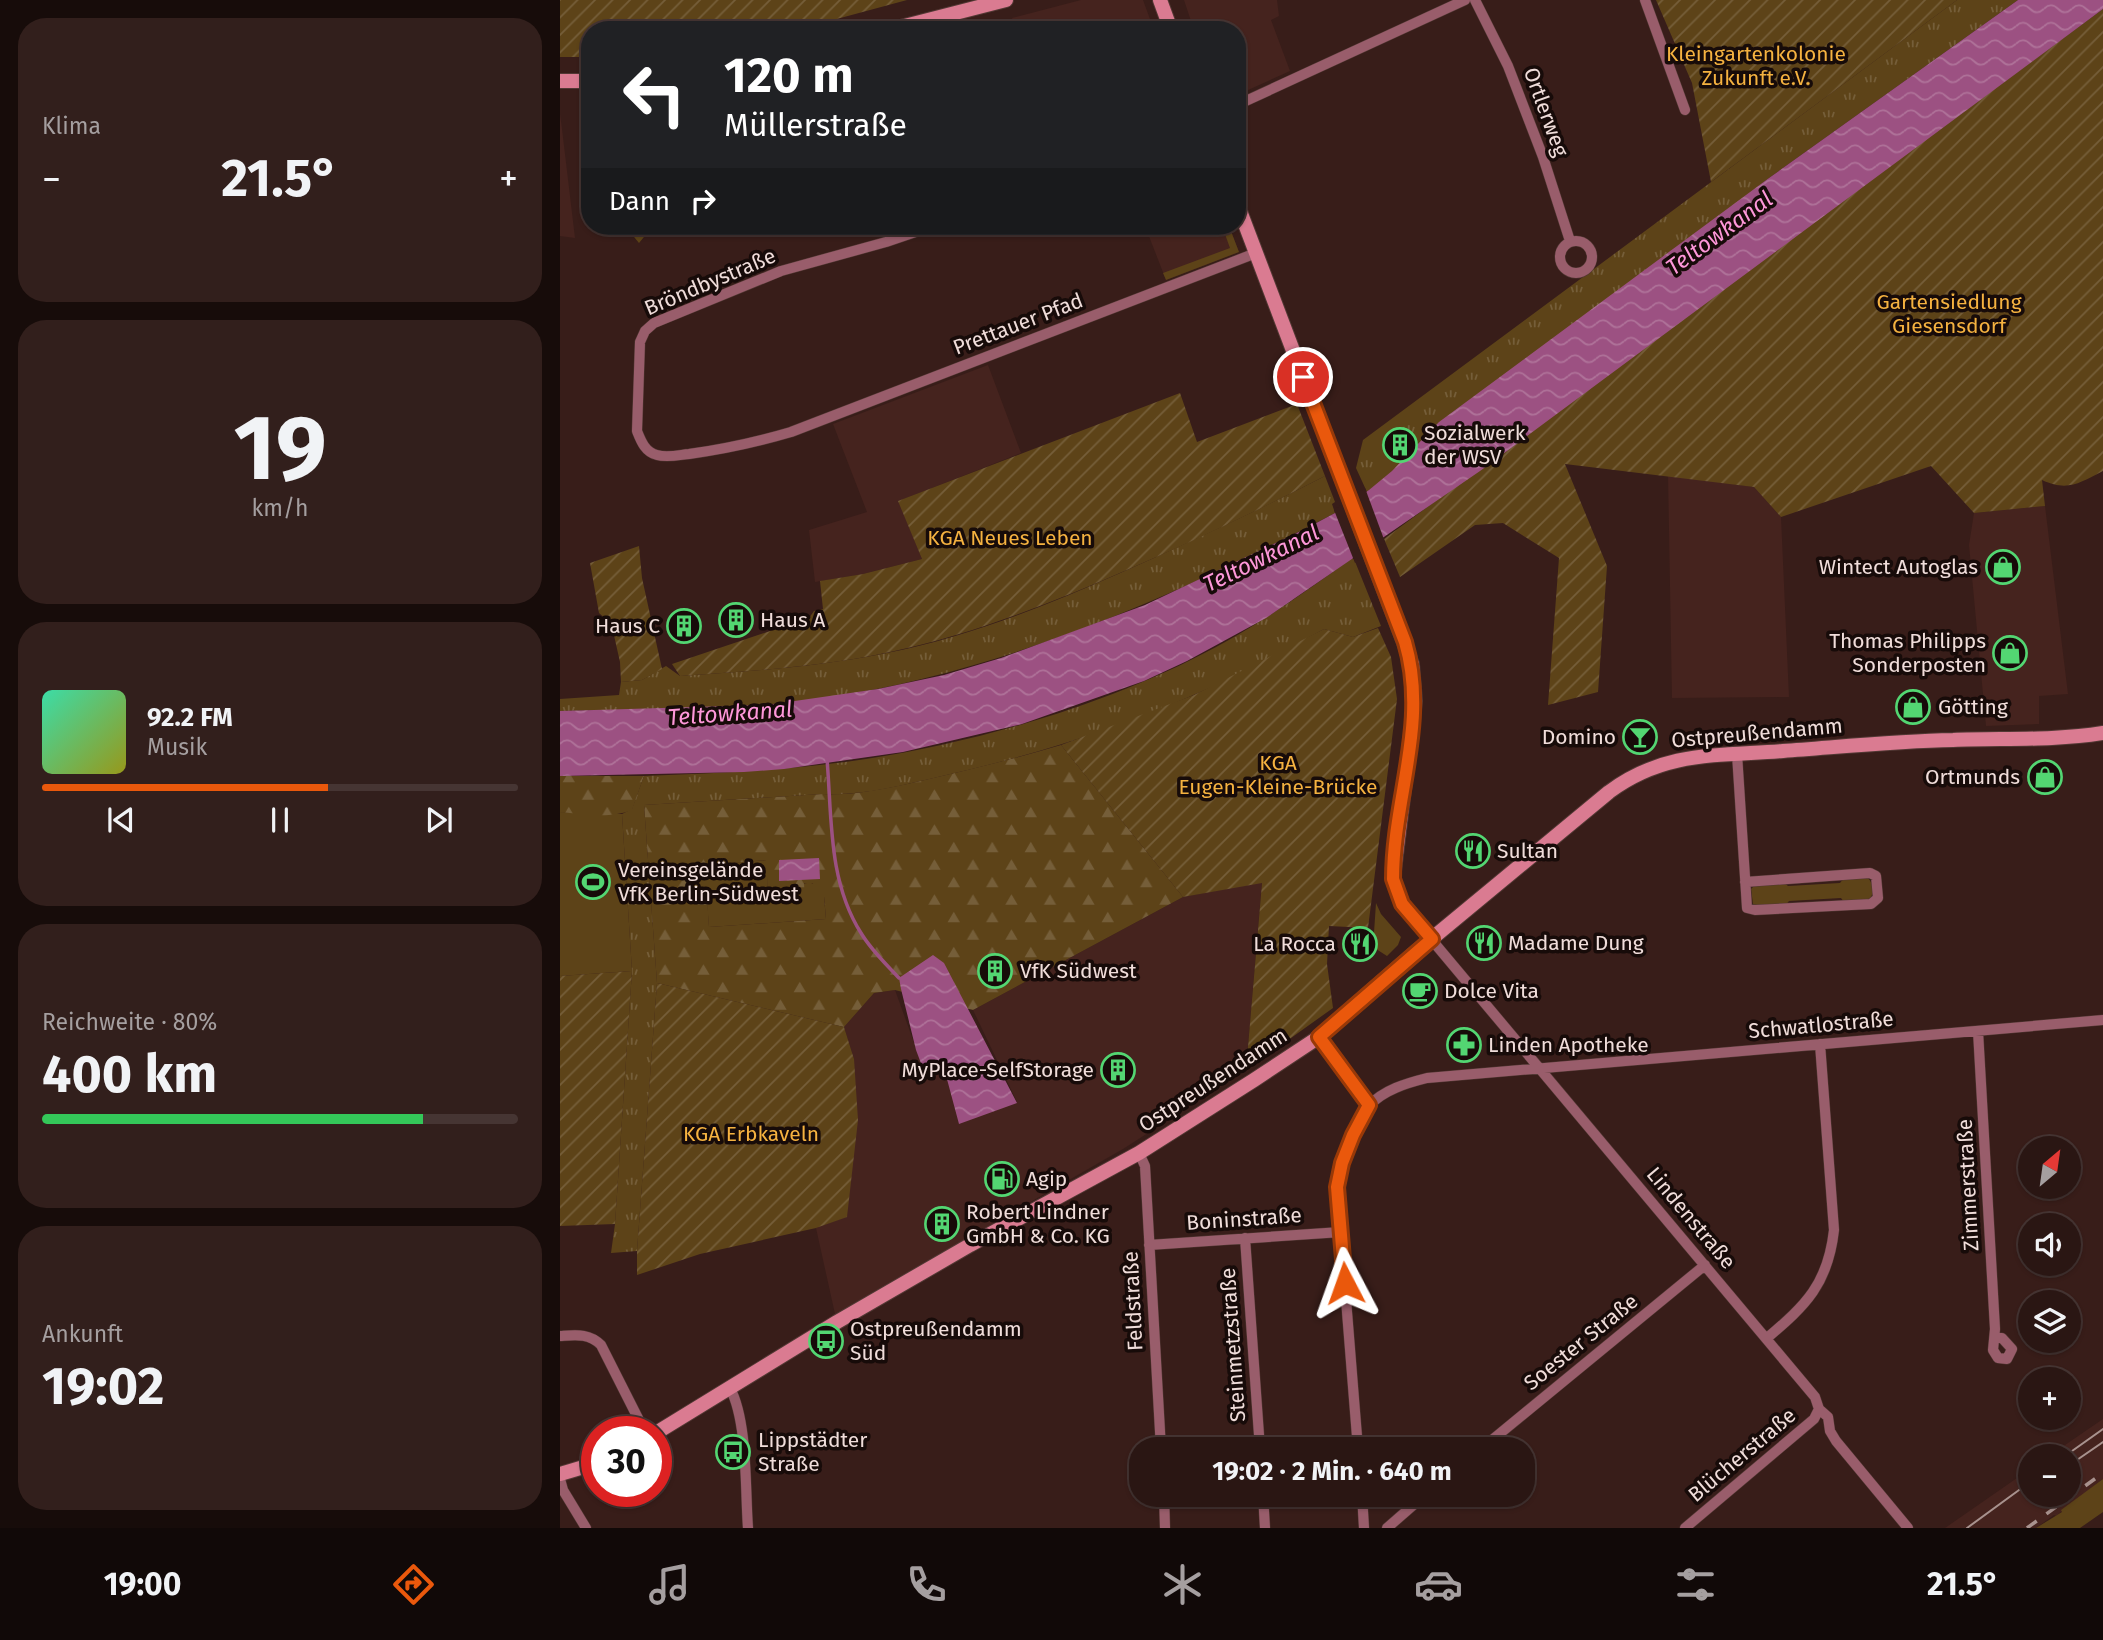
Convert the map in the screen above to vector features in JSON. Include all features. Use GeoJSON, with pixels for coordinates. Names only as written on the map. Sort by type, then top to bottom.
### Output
{"type":"FeatureCollection","features":[{"type":"Feature","properties":{"kind":"main road"},"geometry":{"type":"LineString","coordinates":[[924,21],[1006,0]]}},
{"type":"Feature","properties":{"kind":"main road"},"geometry":{"type":"LineString","coordinates":[[1160,0],[1168,21]]}},
{"type":"Feature","properties":{"kind":"main road"},"geometry":{"type":"LineString","coordinates":[[560,81],[581,81]]}},
{"type":"Feature","properties":{"kind":"main road"},"geometry":{"type":"LineString","coordinates":[[1246,227],[1405,642],[1414,680],[1415,701],[1394,863],[1394,883],[1402,904],[1432,939]]}},
{"type":"Feature","properties":{"kind":"main road","name":"Ostpreußendamm"},"geometry":{"type":"LineString","coordinates":[[672,1423],[921,1273],[1139,1153],[1319,1037],[1609,792],[1645,769],[1674,761],[1737,754],[1924,741],[2065,737],[2103,733]]}},
{"type":"Feature","properties":{"kind":"main road"},"geometry":{"type":"LineString","coordinates":[[560,1476],[581,1469]]}},
{"type":"Feature","properties":{"kind":"street"},"geometry":{"type":"LineString","coordinates":[[1246,101],[1465,0]]}},
{"type":"Feature","properties":{"kind":"street","name":"Ortlerweg"},"geometry":{"type":"LineString","coordinates":[[1475,0],[1508,66],[1543,158],[1570,241]]}},
{"type":"Feature","properties":{"kind":"street"},"geometry":{"type":"LineString","coordinates":[[1645,0],[1685,110]]}},
{"type":"Feature","properties":{"kind":"street","name":"Bröndbystraße"},"geometry":{"type":"LineString","coordinates":[[795,430],[753,443],[717,450],[668,456],[657,456],[649,452],[638,431],[639,342],[645,331],[654,323],[781,271],[907,235]]}},
{"type":"Feature","properties":{"kind":"street","name":"Prettauer Pfad"},"geometry":{"type":"LineString","coordinates":[[795,430],[1256,253]]}},
{"type":"Feature","properties":{"kind":"street"},"geometry":{"type":"LineString","coordinates":[[1737,754],[1745,882],[1747,908],[1755,910],[1871,904],[1878,898],[1876,876],[1870,873],[1745,882]]}},
{"type":"Feature","properties":{"kind":"street","name":"Lindenstraße"},"geometry":{"type":"LineString","coordinates":[[1432,939],[1815,1397],[1819,1409],[1826,1414],[1830,1431],[1836,1441],[1908,1528]]}},
{"type":"Feature","properties":{"kind":"street","name":"Schwatlostraße"},"geometry":{"type":"LineString","coordinates":[[1369,1105],[1396,1088],[1427,1078],[2103,1020]]}},
{"type":"Feature","properties":{"kind":"street","name":"Zimmerstraße"},"geometry":{"type":"LineString","coordinates":[[1978,1031],[1996,1338]]}},
{"type":"Feature","properties":{"kind":"street"},"geometry":{"type":"LineString","coordinates":[[1319,1037],[1369,1105],[1353,1135],[1337,1187],[1357,1437]]}},
{"type":"Feature","properties":{"kind":"street"},"geometry":{"type":"LineString","coordinates":[[1767,1338],[1809,1300],[1824,1275],[1832,1247],[1834,1230],[1820,1044]]}},
{"type":"Feature","properties":{"kind":"street","name":"Feldstraße"},"geometry":{"type":"LineString","coordinates":[[1139,1153],[1145,1166],[1160,1437]]}},
{"type":"Feature","properties":{"kind":"street","name":"Boninstraße"},"geometry":{"type":"LineString","coordinates":[[1149,1245],[1341,1232]]}},
{"type":"Feature","properties":{"kind":"street","name":"Steinmetzstraße"},"geometry":{"type":"LineString","coordinates":[[1245,1238],[1259,1437]]}},
{"type":"Feature","properties":{"kind":"street","name":"Soester Straße"},"geometry":{"type":"LineString","coordinates":[[1496,1437],[1705,1265]]}},
{"type":"Feature","properties":{"kind":"street"},"geometry":{"type":"LineString","coordinates":[[560,1336],[585,1335],[601,1345],[637,1416]]}},
{"type":"Feature","properties":{"kind":"street"},"geometry":{"type":"LineString","coordinates":[[730,1388],[737,1401],[743,1444],[748,1528]]}},
{"type":"Feature","properties":{"kind":"street","name":"Blücherstraße"},"geometry":{"type":"LineString","coordinates":[[1685,1528],[1814,1419],[1819,1409]]}},
{"type":"Feature","properties":{"kind":"street"},"geometry":{"type":"LineString","coordinates":[[560,1476],[563,1490],[586,1528]]}},
{"type":"Feature","properties":{"kind":"street"},"geometry":{"type":"LineString","coordinates":[[1165,1507],[1166,1528]]}},
{"type":"Feature","properties":{"kind":"street"},"geometry":{"type":"LineString","coordinates":[[1264,1507],[1265,1528]]}},
{"type":"Feature","properties":{"kind":"street"},"geometry":{"type":"LineString","coordinates":[[1363,1507],[1364,1528]]}},
{"type":"Feature","properties":{"kind":"street"},"geometry":{"type":"LineString","coordinates":[[1387,1528],[1411,1507]]}},
{"type":"Feature","properties":{"kind":"shaded area"},"geometry":{"type":"Polygon","coordinates":[[[1081,0],[1143,0],[1151,21],[1013,21],[1012,18],[1081,0]]]}},
{"type":"Feature","properties":{"kind":"shaded area"},"geometry":{"type":"Polygon","coordinates":[[[1184,0],[1277,0],[1279,16],[1271,20],[1290,71],[1246,91],[1246,21],[1191,21],[1184,0]]]}},
{"type":"Feature","properties":{"kind":"shaded area"},"geometry":{"type":"Polygon","coordinates":[[[560,114],[562,129],[575,238],[560,236],[560,114]]]}},
{"type":"Feature","properties":{"kind":"shaded area"},"geometry":{"type":"Polygon","coordinates":[[[1148,235],[1232,235],[1239,252],[1166,280],[1148,235]]]}},
{"type":"Feature","properties":{"kind":"shaded area"},"geometry":{"type":"Polygon","coordinates":[[[988,365],[1021,453],[899,501],[922,559],[863,574],[815,582],[809,530],[867,512],[833,424],[988,365]]]}},
{"type":"Feature","properties":{"kind":"shaded area"},"geometry":{"type":"Polygon","coordinates":[[[1668,475],[1754,487],[1781,517],[1789,697],[1672,698],[1668,475]]]}},
{"type":"Feature","properties":{"kind":"shaded area"},"geometry":{"type":"Polygon","coordinates":[[[2045,506],[2068,694],[2039,696],[2039,724],[1986,726],[1969,545],[1974,513],[2045,506]]]}},
{"type":"Feature","properties":{"kind":"shaded area"},"geometry":{"type":"Polygon","coordinates":[[[1262,882],[1246,1070],[1123,1149],[835,1314],[816,1228],[847,1216],[854,1059],[844,1027],[874,993],[895,990],[925,1073],[944,1068],[960,1123],[1017,1102],[973,1010],[1183,897],[1262,882]]]}},
{"type":"Feature","properties":{"kind":"shaded area"},"geometry":{"type":"Polygon","coordinates":[[[2103,1419],[2103,1479],[2081,1496],[2081,1444],[2067,1444],[2103,1419]]]}},
{"type":"Feature","properties":{"kind":"shaded area"},"geometry":{"type":"Polygon","coordinates":[[[2018,1477],[2018,1507],[2067,1507],[2036,1528],[1945,1528],[2018,1477]]]}},
{"type":"Feature","properties":{"kind":"green space"},"geometry":{"type":"Polygon","coordinates":[[[560,0],[907,0],[829,21],[581,21],[581,57],[560,57],[560,0]]]}},
{"type":"Feature","properties":{"kind":"green space","name":"Kleingartenkolonie Zukunft e.V."},"geometry":{"type":"Polygon","coordinates":[[[1656,0],[1957,0],[1711,182],[1692,83],[1656,0]]]}},
{"type":"Feature","properties":{"kind":"green space"},"geometry":{"type":"Polygon","coordinates":[[[1957,0],[2018,0],[1769,178],[1367,492],[1356,468],[1363,440],[1957,0]]]}},
{"type":"Feature","properties":{"kind":"green space","name":"Gartensiedlung Giesensdorf"},"geometry":{"type":"Polygon","coordinates":[[[2103,9],[2103,471],[2073,485],[2051,484],[2042,480],[2045,506],[1974,513],[1931,466],[1781,517],[1754,487],[1565,464],[1607,566],[1598,692],[1548,705],[1559,558],[1503,523],[1475,525],[1400,577],[1384,539],[2103,9]]]}},
{"type":"Feature","properties":{"kind":"green space"},"geometry":{"type":"Polygon","coordinates":[[[632,235],[646,235],[639,243],[632,235]]]}},
{"type":"Feature","properties":{"kind":"green space"},"geometry":{"type":"Polygon","coordinates":[[[1225,235],[1232,235],[1239,252],[1166,280],[1163,273],[1230,248],[1225,235]]]}},
{"type":"Feature","properties":{"kind":"green space","name":"KGA Neues Leben"},"geometry":{"type":"Polygon","coordinates":[[[1180,393],[1197,442],[1297,404],[1325,476],[1204,536],[1100,582],[1012,616],[921,645],[864,657],[785,668],[680,676],[672,664],[809,618],[814,611],[823,609],[820,581],[863,574],[922,559],[898,501],[1180,393]]]}},
{"type":"Feature","properties":{"kind":"green space"},"geometry":{"type":"Polygon","coordinates":[[[1325,476],[1335,502],[1332,504],[1335,513],[1213,574],[1150,601],[1023,650],[958,670],[892,686],[792,702],[726,707],[560,711],[560,699],[619,695],[621,682],[642,680],[666,666],[680,676],[758,670],[861,658],[947,639],[1033,609],[1118,574],[1325,476]]]}},
{"type":"Feature","properties":{"kind":"green space"},"geometry":{"type":"Polygon","coordinates":[[[639,546],[642,578],[662,669],[642,680],[621,682],[620,662],[613,631],[599,613],[590,563],[639,546]]]}},
{"type":"Feature","properties":{"kind":"green space"},"geometry":{"type":"Polygon","coordinates":[[[1354,559],[1381,626],[1353,637],[1324,629],[1208,689],[1099,732],[1006,760],[882,789],[644,805],[657,983],[637,1251],[611,1253],[632,971],[622,814],[632,809],[644,776],[783,768],[866,759],[958,741],[1052,715],[1143,682],[1227,641],[1275,612],[1354,559]]]}},
{"type":"Feature","properties":{"kind":"green space","name":"KGA Eugen-Kleine-Brücke"},"geometry":{"type":"Polygon","coordinates":[[[1378,628],[1391,657],[1397,699],[1368,928],[1329,926],[1327,964],[1333,1008],[1246,1070],[1262,883],[1183,897],[1061,745],[1194,695],[1324,629],[1353,637],[1378,628]]]}},
{"type":"Feature","properties":{"kind":"green space"},"geometry":{"type":"Polygon","coordinates":[[[1061,745],[1183,897],[973,1010],[895,990],[874,993],[844,1027],[657,983],[644,805],[849,794],[946,775],[1061,745]],[[766,860],[705,865],[709,927],[826,919],[824,896],[829,895],[829,888],[821,888],[821,893],[814,894],[813,883],[804,883],[805,901],[779,902],[778,893],[768,893],[766,860]]]}},
{"type":"Feature","properties":{"kind":"green space"},"geometry":{"type":"Polygon","coordinates":[[[560,776],[644,776],[632,810],[596,815],[560,812],[560,776]]]}},
{"type":"Feature","properties":{"kind":"green space","name":"Vereinsgelände VfK Berlin-Südwest"},"geometry":{"type":"Polygon","coordinates":[[[560,812],[622,814],[632,971],[560,976],[560,812]]]}},
{"type":"Feature","properties":{"kind":"green space"},"geometry":{"type":"Polygon","coordinates":[[[767,860],[768,893],[778,893],[779,902],[807,883],[829,888],[830,896],[824,897],[826,919],[709,927],[704,865],[767,860]]]}},
{"type":"Feature","properties":{"kind":"green space"},"geometry":{"type":"Polygon","coordinates":[[[1844,878],[1868,878],[1873,889],[1869,901],[1844,902],[1841,898],[1789,901],[1785,906],[1753,904],[1751,889],[1755,885],[1783,882],[1788,886],[1840,883],[1844,878]]]}},
{"type":"Feature","properties":{"kind":"green space"},"geometry":{"type":"Polygon","coordinates":[[[1376,903],[1381,914],[1401,937],[1398,945],[1387,956],[1373,947],[1376,903]]]}},
{"type":"Feature","properties":{"kind":"green space"},"geometry":{"type":"Polygon","coordinates":[[[632,971],[615,1224],[560,1226],[560,976],[632,971]]]}},
{"type":"Feature","properties":{"kind":"green space","name":"KGA Erbkaveln"},"geometry":{"type":"Polygon","coordinates":[[[657,983],[844,1027],[854,1059],[858,1120],[847,1217],[816,1228],[700,1254],[637,1275],[657,983]]]}},
{"type":"Feature","properties":{"kind":"green space"},"geometry":{"type":"Polygon","coordinates":[[[2103,1479],[2103,1512],[2080,1528],[2036,1528],[2062,1512],[2065,1507],[2081,1507],[2081,1495],[2103,1479]]]}},
{"type":"Feature","properties":{"kind":"water","name":"Teltowkanal"},"geometry":{"type":"Polygon","coordinates":[[[2018,0],[2103,0],[2103,9],[1480,471],[1266,618],[1187,661],[1144,681],[1022,724],[903,752],[744,772],[560,776],[560,711],[767,705],[878,689],[944,675],[1001,658],[1145,605],[1305,529],[1369,490],[1392,471],[1439,422],[1769,178],[2018,0]]]}},
{"type":"Feature","properties":{"kind":"water"},"geometry":{"type":"Polygon","coordinates":[[[819,858],[820,879],[779,881],[779,860],[819,858]]]}},
{"type":"Feature","properties":{"kind":"water"},"geometry":{"type":"Polygon","coordinates":[[[933,955],[944,963],[1017,1103],[959,1124],[944,1068],[925,1074],[916,1050],[899,978],[933,955]]]}},
{"type":"Feature","properties":{"kind":"pier"},"geometry":{"type":"Polygon","coordinates":[[[1365,488],[1385,542],[1355,563],[1334,510],[1365,488]]]}},
{"type":"Feature","properties":{"kind":"waterway"},"geometry":{"type":"LineString","coordinates":[[827,759],[831,826],[842,892],[865,939],[899,978]]}},
{"type":"Feature","properties":{"kind":"tram line"},"geometry":{"type":"LineString","coordinates":[[2081,1445],[2103,1429]]}},
{"type":"Feature","properties":{"kind":"tram line"},"geometry":{"type":"LineString","coordinates":[[2081,1457],[2103,1442]]}},
{"type":"Feature","properties":{"kind":"tram line"},"geometry":{"type":"LineString","coordinates":[[1967,1528],[2018,1491]]}},
{"type":"Feature","properties":{"kind":"railway"},"geometry":{"type":"LineString","coordinates":[[2027,1528],[2103,1473]]}},
{"type":"Feature","properties":{"kind":"place","name":"Sozialwerk der WSV"},"geometry":{"type":"Point","coordinates":[1400,445]}},
{"type":"Feature","properties":{"kind":"place","name":"Wintect Autoglas"},"geometry":{"type":"Point","coordinates":[2003,567]}},
{"type":"Feature","properties":{"kind":"place","name":"Haus A"},"geometry":{"type":"Point","coordinates":[736,620]}},
{"type":"Feature","properties":{"kind":"place","name":"Haus C"},"geometry":{"type":"Point","coordinates":[684,626]}},
{"type":"Feature","properties":{"kind":"place","name":"Thomas Philipps Sonderposten"},"geometry":{"type":"Point","coordinates":[2010,653]}},
{"type":"Feature","properties":{"kind":"place","name":"Götting"},"geometry":{"type":"Point","coordinates":[1913,707]}},
{"type":"Feature","properties":{"kind":"place","name":"Domino"},"geometry":{"type":"Point","coordinates":[1640,737]}},
{"type":"Feature","properties":{"kind":"place","name":"Ortmunds"},"geometry":{"type":"Point","coordinates":[2045,777]}},
{"type":"Feature","properties":{"kind":"place","name":"Sultan"},"geometry":{"type":"Point","coordinates":[1473,851]}},
{"type":"Feature","properties":{"kind":"place","name":"Vereinsgelände VfK Berlin-Südwest"},"geometry":{"type":"Point","coordinates":[593,882]}},
{"type":"Feature","properties":{"kind":"place","name":"Madame Dung"},"geometry":{"type":"Point","coordinates":[1484,943]}},
{"type":"Feature","properties":{"kind":"place","name":"La Rocca"},"geometry":{"type":"Point","coordinates":[1360,944]}},
{"type":"Feature","properties":{"kind":"place","name":"VfK Südwest"},"geometry":{"type":"Point","coordinates":[995,971]}},
{"type":"Feature","properties":{"kind":"place","name":"Dolce Vita"},"geometry":{"type":"Point","coordinates":[1420,991]}},
{"type":"Feature","properties":{"kind":"place","name":"Linden Apotheke"},"geometry":{"type":"Point","coordinates":[1464,1045]}},
{"type":"Feature","properties":{"kind":"place","name":"MyPlace-SelfStorage"},"geometry":{"type":"Point","coordinates":[1118,1070]}},
{"type":"Feature","properties":{"kind":"place","name":"Agip"},"geometry":{"type":"Point","coordinates":[1002,1179]}},
{"type":"Feature","properties":{"kind":"place","name":"Robert Lindner GmbH & Co. KG"},"geometry":{"type":"Point","coordinates":[942,1224]}},
{"type":"Feature","properties":{"kind":"place","name":"Ostpreußendamm Süd"},"geometry":{"type":"Point","coordinates":[826,1341]}},
{"type":"Feature","properties":{"kind":"place","name":"Lippstädter Straße"},"geometry":{"type":"Point","coordinates":[733,1452]}},
{"type":"Feature","properties":{"kind":"route"},"geometry":{"type":"LineString","coordinates":[[1303,377],[1412,664],[1415,701],[1393,879],[1402,904],[1432,939],[1319,1037],[1369,1105],[1342,1163],[1337,1187],[1345,1283]]}}]}
